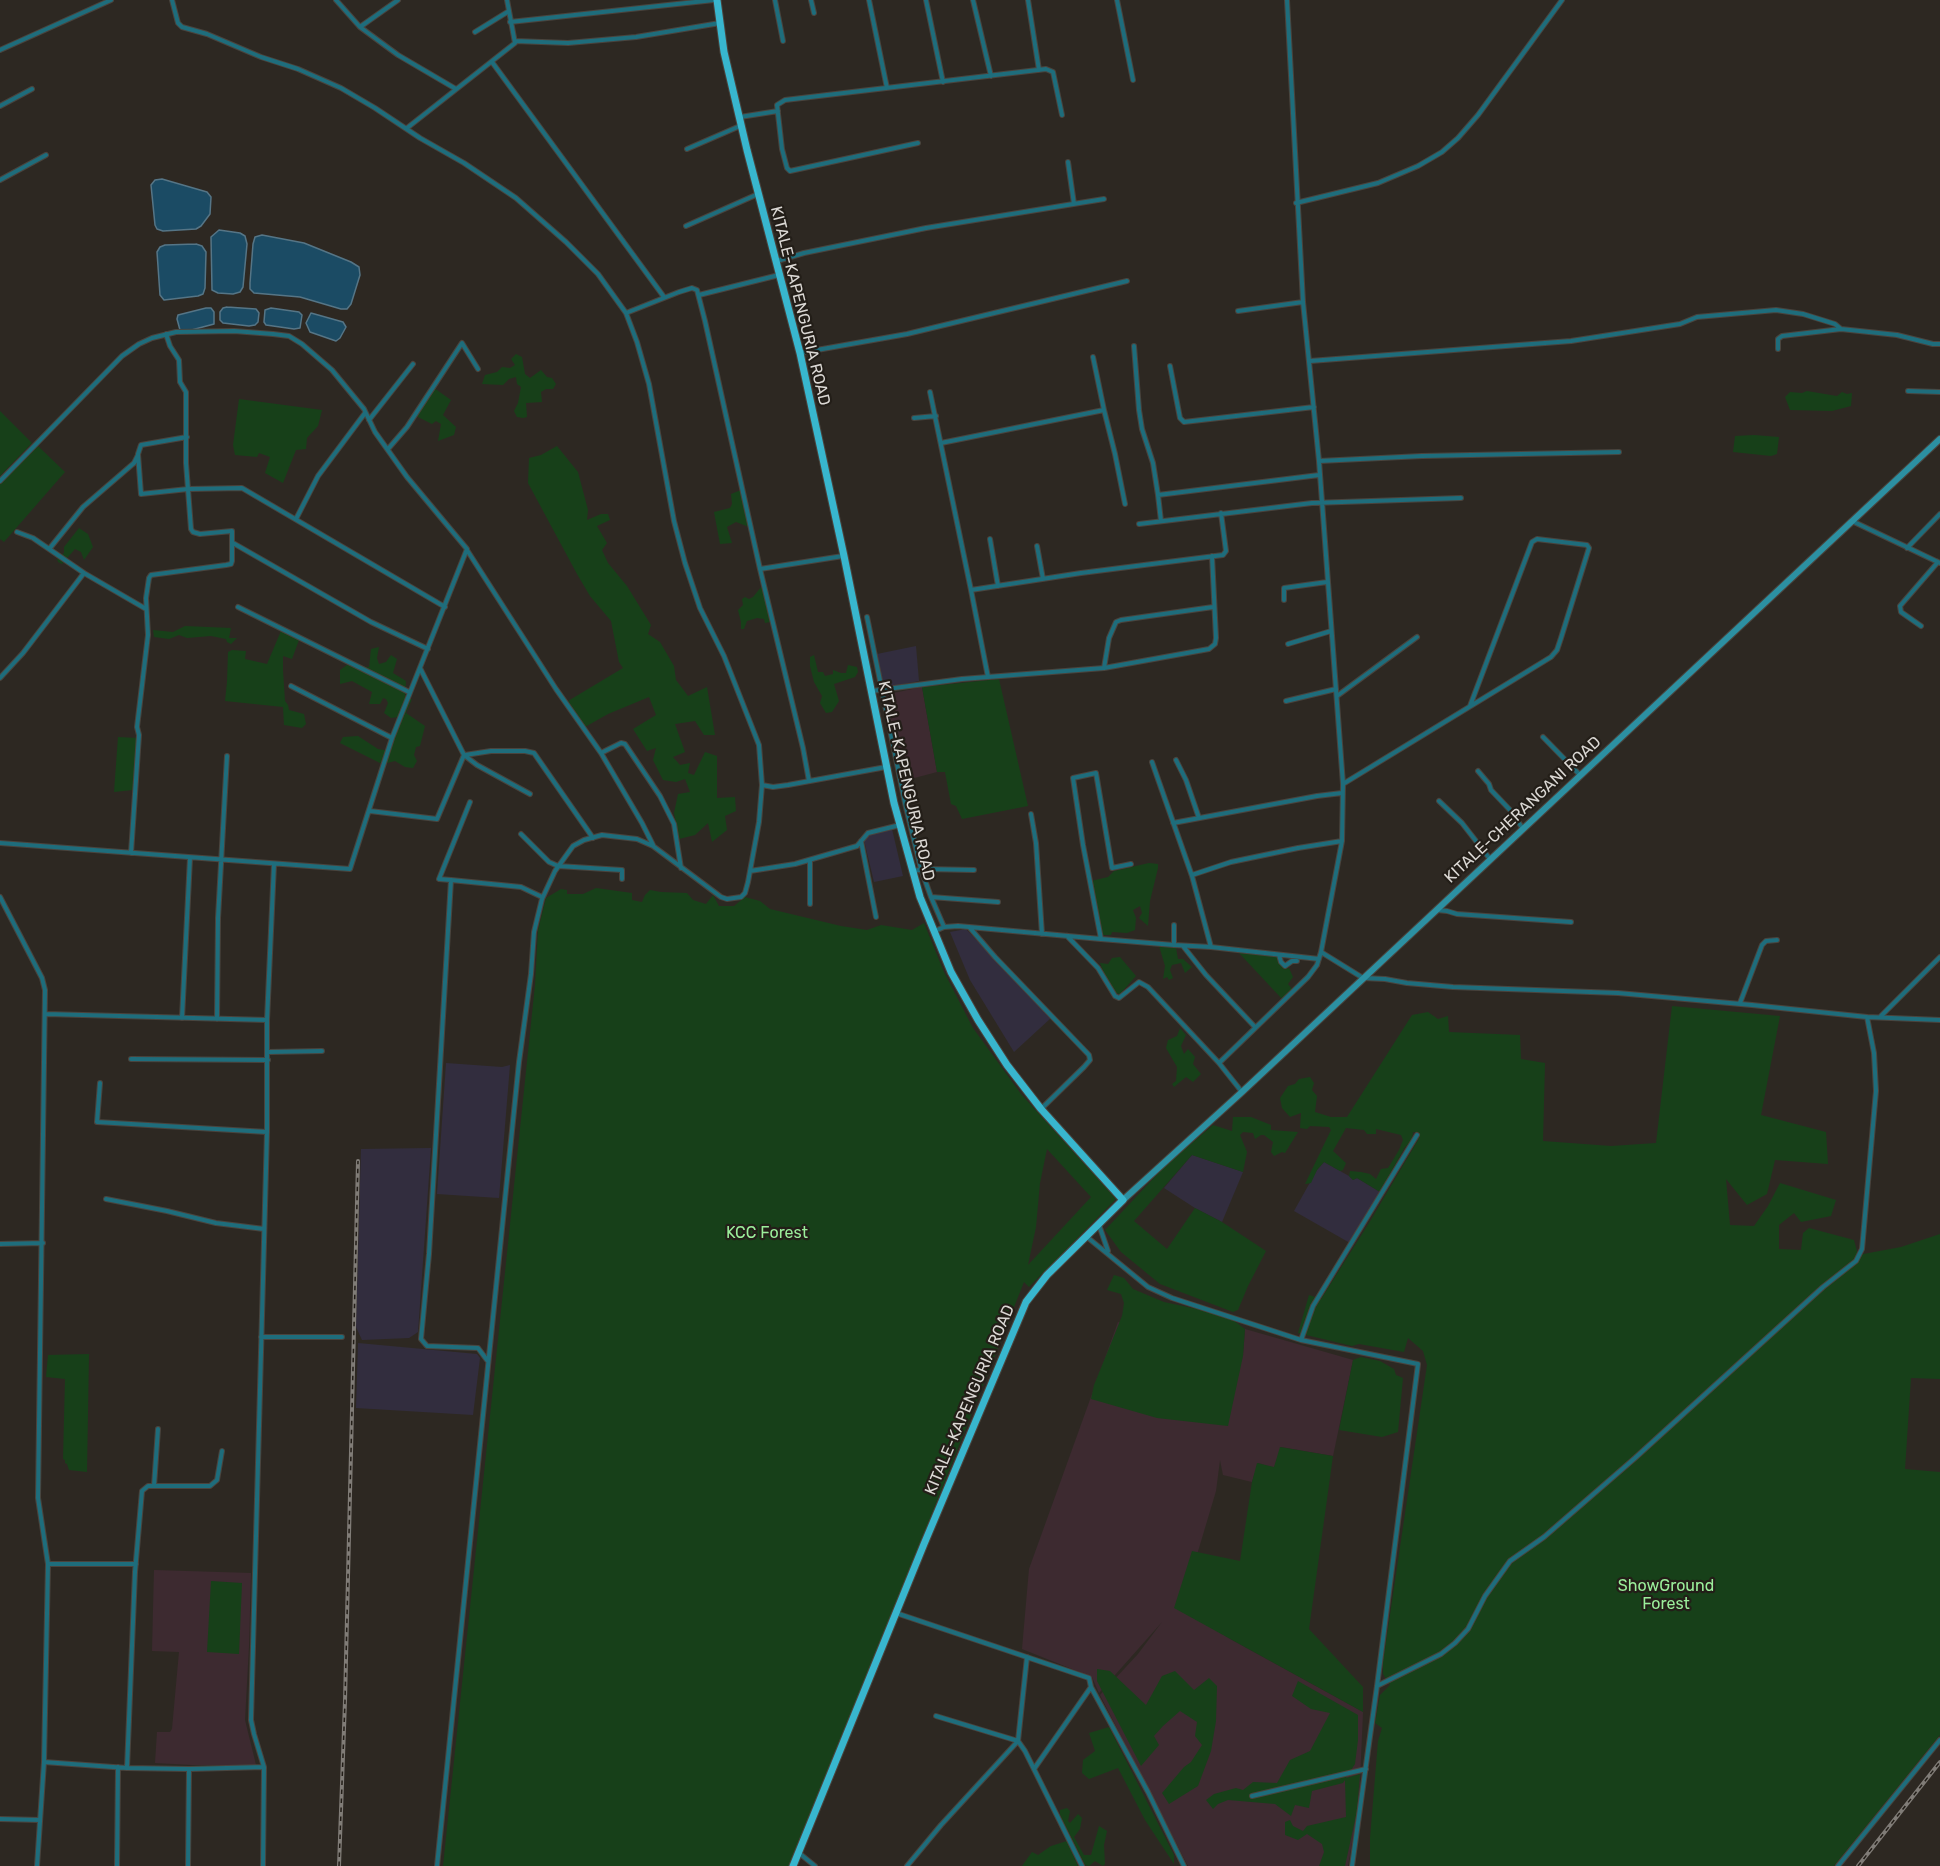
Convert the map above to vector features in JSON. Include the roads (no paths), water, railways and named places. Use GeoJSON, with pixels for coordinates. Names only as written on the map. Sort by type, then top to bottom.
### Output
{"type":"FeatureCollection","features":[{"type":"Feature","properties":{"kind":"highway","name":"KITALE-KAPENGURIA ROAD"},"geometry":{"type":"LineString","coordinates":[[715,0],[741,125],[800,353],[844,556],[870,691],[900,825],[920,897],[951,972],[1007,1065],[1041,1108],[1123,1200],[1047,1275],[1026,1302],[995,1372],[793,1866]]}},
{"type":"Feature","properties":{"kind":"main road","name":"KITALE-CHERANGANI ROAD"},"geometry":{"type":"LineString","coordinates":[[1123,1200],[1242,1092],[1940,438]]}},
{"type":"Feature","properties":{"kind":"street"},"geometry":{"type":"LineString","coordinates":[[0,50],[111,0]]}},
{"type":"Feature","properties":{"kind":"street"},"geometry":{"type":"LineString","coordinates":[[172,0],[178,23],[182,27],[207,34],[261,57],[284,64],[357,97],[420,138],[464,163],[516,198],[598,274],[626,313],[637,342],[649,384],[674,521],[685,563],[700,608],[724,656],[759,745],[762,785],[759,822],[745,893],[741,897],[727,899],[709,890],[653,846],[637,839],[602,835],[573,846],[558,866],[542,897],[534,932],[518,1074],[437,1866]]}},
{"type":"Feature","properties":{"kind":"street"},"geometry":{"type":"LineString","coordinates":[[336,0],[360,27],[398,54],[456,89]]}},
{"type":"Feature","properties":{"kind":"street"},"geometry":{"type":"LineString","coordinates":[[360,27],[398,0]]}},
{"type":"Feature","properties":{"kind":"street"},"geometry":{"type":"LineString","coordinates":[[407,128],[515,43],[507,0]]}},
{"type":"Feature","properties":{"kind":"street"},"geometry":{"type":"LineString","coordinates":[[510,22],[715,0]]}},
{"type":"Feature","properties":{"kind":"street"},"geometry":{"type":"LineString","coordinates":[[775,0],[783,41]]}},
{"type":"Feature","properties":{"kind":"street"},"geometry":{"type":"LineString","coordinates":[[811,0],[814,13]]}},
{"type":"Feature","properties":{"kind":"street"},"geometry":{"type":"LineString","coordinates":[[869,0],[887,88]]}},
{"type":"Feature","properties":{"kind":"street"},"geometry":{"type":"LineString","coordinates":[[926,0],[943,82]]}},
{"type":"Feature","properties":{"kind":"street"},"geometry":{"type":"LineString","coordinates":[[973,0],[991,76]]}},
{"type":"Feature","properties":{"kind":"street"},"geometry":{"type":"LineString","coordinates":[[1028,0],[1039,70]]}},
{"type":"Feature","properties":{"kind":"street"},"geometry":{"type":"LineString","coordinates":[[1117,0],[1133,80]]}},
{"type":"Feature","properties":{"kind":"street"},"geometry":{"type":"LineString","coordinates":[[1219,1063],[1308,977],[1319,959],[1342,841],[1342,784],[1337,696],[1314,407],[1303,302],[1287,0]]}},
{"type":"Feature","properties":{"kind":"street"},"geometry":{"type":"LineString","coordinates":[[1296,203],[1378,183],[1418,166],[1442,152],[1474,121],[1562,0]]}},
{"type":"Feature","properties":{"kind":"street"},"geometry":{"type":"LineString","coordinates":[[475,32],[509,12]]}},
{"type":"Feature","properties":{"kind":"street"},"geometry":{"type":"LineString","coordinates":[[515,41],[567,43],[636,37],[720,23]]}},
{"type":"Feature","properties":{"kind":"street"},"geometry":{"type":"LineString","coordinates":[[492,62],[664,297]]}},
{"type":"Feature","properties":{"kind":"street"},"geometry":{"type":"LineString","coordinates":[[918,143],[790,171],[782,149],[777,105],[785,100],[1049,69],[1053,72],[1062,115]]}},
{"type":"Feature","properties":{"kind":"street"},"geometry":{"type":"LineString","coordinates":[[0,106],[32,89]]}},
{"type":"Feature","properties":{"kind":"street"},"geometry":{"type":"LineString","coordinates":[[740,117],[778,111]]}},
{"type":"Feature","properties":{"kind":"street"},"geometry":{"type":"LineString","coordinates":[[687,149],[741,125]]}},
{"type":"Feature","properties":{"kind":"street"},"geometry":{"type":"LineString","coordinates":[[0,180],[46,155]]}},
{"type":"Feature","properties":{"kind":"street"},"geometry":{"type":"LineString","coordinates":[[1068,162],[1074,204]]}},
{"type":"Feature","properties":{"kind":"street"},"geometry":{"type":"LineString","coordinates":[[686,226],[759,194]]}},
{"type":"Feature","properties":{"kind":"street"},"geometry":{"type":"LineString","coordinates":[[777,261],[804,253],[926,228],[1104,199]]}},
{"type":"Feature","properties":{"kind":"street"},"geometry":{"type":"LineString","coordinates":[[699,295],[780,275]]}},
{"type":"Feature","properties":{"kind":"street"},"geometry":{"type":"LineString","coordinates":[[800,353],[908,334],[1127,281]]}},
{"type":"Feature","properties":{"kind":"street"},"geometry":{"type":"LineString","coordinates":[[626,313],[692,288],[697,290],[699,295],[809,781]]}},
{"type":"Feature","properties":{"kind":"street"},"geometry":{"type":"LineString","coordinates":[[1238,311],[1303,302]]}},
{"type":"Feature","properties":{"kind":"street"},"geometry":{"type":"LineString","coordinates":[[1310,361],[1571,341],[1680,324],[1697,317],[1776,310],[1803,314],[1835,324],[1841,329]]}},
{"type":"Feature","properties":{"kind":"street"},"geometry":{"type":"LineString","coordinates":[[1778,349],[1779,339],[1782,336],[1841,329],[1897,335],[1940,344]]}},
{"type":"Feature","properties":{"kind":"street"},"geometry":{"type":"LineString","coordinates":[[0,481],[122,356],[139,344],[176,332],[234,331],[290,336],[315,353],[332,370],[364,409],[375,432],[406,477],[467,549],[556,689],[602,753],[653,846]]}},
{"type":"Feature","properties":{"kind":"street"},"geometry":{"type":"LineString","coordinates":[[131,853],[139,735],[138,718],[148,634],[146,609],[149,578],[152,575],[231,564],[233,543],[232,531],[200,534],[191,531],[186,392],[180,382],[179,360],[166,334]]}},
{"type":"Feature","properties":{"kind":"street"},"geometry":{"type":"LineString","coordinates":[[388,449],[407,427],[462,343],[478,369]]}},
{"type":"Feature","properties":{"kind":"street"},"geometry":{"type":"LineString","coordinates":[[1134,346],[1139,410],[1142,429],[1153,463],[1161,521]]}},
{"type":"Feature","properties":{"kind":"street"},"geometry":{"type":"LineString","coordinates":[[1093,357],[1125,504]]}},
{"type":"Feature","properties":{"kind":"street"},"geometry":{"type":"LineString","coordinates":[[369,420],[413,364]]}},
{"type":"Feature","properties":{"kind":"street"},"geometry":{"type":"LineString","coordinates":[[1170,366],[1180,418],[1184,422],[1314,407]]}},
{"type":"Feature","properties":{"kind":"street"},"geometry":{"type":"LineString","coordinates":[[1908,391],[1940,392]]}},
{"type":"Feature","properties":{"kind":"street"},"geometry":{"type":"LineString","coordinates":[[930,392],[988,678]]}},
{"type":"Feature","properties":{"kind":"street"},"geometry":{"type":"LineString","coordinates":[[941,443],[1104,410]]}},
{"type":"Feature","properties":{"kind":"street"},"geometry":{"type":"LineString","coordinates":[[296,519],[318,476],[365,413]]}},
{"type":"Feature","properties":{"kind":"street"},"geometry":{"type":"LineString","coordinates":[[915,418],[936,416]]}},
{"type":"Feature","properties":{"kind":"street"},"geometry":{"type":"LineString","coordinates":[[50,548],[83,507],[134,463],[141,445],[187,437]]}},
{"type":"Feature","properties":{"kind":"street"},"geometry":{"type":"LineString","coordinates":[[1318,461],[1422,456],[1619,452]]}},
{"type":"Feature","properties":{"kind":"street"},"geometry":{"type":"LineString","coordinates":[[138,454],[141,494],[188,489],[242,488],[445,607]]}},
{"type":"Feature","properties":{"kind":"street"},"geometry":{"type":"LineString","coordinates":[[1158,495],[1319,475]]}},
{"type":"Feature","properties":{"kind":"street"},"geometry":{"type":"LineString","coordinates":[[1139,524],[1221,513],[1321,504],[1461,498]]}},
{"type":"Feature","properties":{"kind":"street"},"geometry":{"type":"LineString","coordinates":[[971,590],[1223,555],[1226,551],[1221,513]]}},
{"type":"Feature","properties":{"kind":"street"},"geometry":{"type":"LineString","coordinates":[[1907,548],[1940,514]]}},
{"type":"Feature","properties":{"kind":"street"},"geometry":{"type":"LineString","coordinates":[[1852,521],[1939,562],[1900,606],[1901,612],[1921,626]]}},
{"type":"Feature","properties":{"kind":"street"},"geometry":{"type":"LineString","coordinates":[[17,532],[50,548],[84,573],[146,609]]}},
{"type":"Feature","properties":{"kind":"street"},"geometry":{"type":"LineString","coordinates":[[990,539],[998,586]]}},
{"type":"Feature","properties":{"kind":"street"},"geometry":{"type":"LineString","coordinates":[[1342,784],[1470,706],[1554,654],[1589,548],[1587,545],[1537,539],[1532,542],[1470,706]]}},
{"type":"Feature","properties":{"kind":"street"},"geometry":{"type":"LineString","coordinates":[[233,543],[371,622],[428,649]]}},
{"type":"Feature","properties":{"kind":"street"},"geometry":{"type":"LineString","coordinates":[[1037,546],[1043,579]]}},
{"type":"Feature","properties":{"kind":"street"},"geometry":{"type":"LineString","coordinates":[[0,843],[350,869],[392,738],[467,549]]}},
{"type":"Feature","properties":{"kind":"street"},"geometry":{"type":"LineString","coordinates":[[870,691],[1104,668],[1209,649],[1215,644],[1212,555]]}},
{"type":"Feature","properties":{"kind":"street"},"geometry":{"type":"LineString","coordinates":[[760,569],[844,556]]}},
{"type":"Feature","properties":{"kind":"street"},"geometry":{"type":"LineString","coordinates":[[0,678],[84,573]]}},
{"type":"Feature","properties":{"kind":"street"},"geometry":{"type":"LineString","coordinates":[[1284,600],[1284,588],[1327,582]]}},
{"type":"Feature","properties":{"kind":"street"},"geometry":{"type":"LineString","coordinates":[[238,608],[410,693]]}},
{"type":"Feature","properties":{"kind":"street"},"geometry":{"type":"LineString","coordinates":[[1104,668],[1109,638],[1116,622],[1213,608]]}},
{"type":"Feature","properties":{"kind":"street"},"geometry":{"type":"LineString","coordinates":[[867,617],[904,803],[921,869],[944,927]]}},
{"type":"Feature","properties":{"kind":"street"},"geometry":{"type":"LineString","coordinates":[[1288,644],[1331,631]]}},
{"type":"Feature","properties":{"kind":"street"},"geometry":{"type":"LineString","coordinates":[[1337,696],[1417,637]]}},
{"type":"Feature","properties":{"kind":"street"},"geometry":{"type":"LineString","coordinates":[[420,668],[464,755],[477,765],[530,794]]}},
{"type":"Feature","properties":{"kind":"street"},"geometry":{"type":"LineString","coordinates":[[291,686],[392,738]]}},
{"type":"Feature","properties":{"kind":"street"},"geometry":{"type":"LineString","coordinates":[[1286,701],[1336,689]]}},
{"type":"Feature","properties":{"kind":"street"},"geometry":{"type":"LineString","coordinates":[[1543,737],[1580,776]]}},
{"type":"Feature","properties":{"kind":"street"},"geometry":{"type":"LineString","coordinates":[[602,753],[621,743],[625,744],[660,796],[674,824],[681,868]]}},
{"type":"Feature","properties":{"kind":"street"},"geometry":{"type":"LineString","coordinates":[[464,755],[491,751],[534,753],[593,838]]}},
{"type":"Feature","properties":{"kind":"street"},"geometry":{"type":"LineString","coordinates":[[370,811],[437,819],[464,755]]}},
{"type":"Feature","properties":{"kind":"street"},"geometry":{"type":"LineString","coordinates":[[217,1019],[218,918],[227,756]]}},
{"type":"Feature","properties":{"kind":"street"},"geometry":{"type":"LineString","coordinates":[[1176,760],[1200,818]]}},
{"type":"Feature","properties":{"kind":"street"},"geometry":{"type":"LineString","coordinates":[[1152,762],[1192,876],[1210,947]]}},
{"type":"Feature","properties":{"kind":"street"},"geometry":{"type":"LineString","coordinates":[[762,785],[773,787],[887,767]]}},
{"type":"Feature","properties":{"kind":"street"},"geometry":{"type":"LineString","coordinates":[[1478,771],[1523,829]]}},
{"type":"Feature","properties":{"kind":"street"},"geometry":{"type":"LineString","coordinates":[[1101,939],[1073,778],[1096,773],[1112,868],[1131,864]]}},
{"type":"Feature","properties":{"kind":"street"},"geometry":{"type":"LineString","coordinates":[[1173,823],[1342,793]]}},
{"type":"Feature","properties":{"kind":"street"},"geometry":{"type":"LineString","coordinates":[[1439,801],[1462,823],[1490,859]]}},
{"type":"Feature","properties":{"kind":"street"},"geometry":{"type":"LineString","coordinates":[[470,802],[439,879],[521,887],[542,897]]}},
{"type":"Feature","properties":{"kind":"street"},"geometry":{"type":"LineString","coordinates":[[1031,814],[1036,843],[1042,934]]}},
{"type":"Feature","properties":{"kind":"street"},"geometry":{"type":"LineString","coordinates":[[750,871],[810,861],[857,846],[864,835],[872,831],[900,825]]}},
{"type":"Feature","properties":{"kind":"street"},"geometry":{"type":"LineString","coordinates":[[521,834],[549,862],[558,866],[622,870],[622,879]]}},
{"type":"Feature","properties":{"kind":"street"},"geometry":{"type":"LineString","coordinates":[[861,840],[876,917]]}},
{"type":"Feature","properties":{"kind":"street"},"geometry":{"type":"LineString","coordinates":[[1192,876],[1231,862],[1342,841]]}},
{"type":"Feature","properties":{"kind":"street"},"geometry":{"type":"LineString","coordinates":[[182,1018],[190,858]]}},
{"type":"Feature","properties":{"kind":"street"},"geometry":{"type":"LineString","coordinates":[[810,861],[810,904]]}},
{"type":"Feature","properties":{"kind":"street"},"geometry":{"type":"LineString","coordinates":[[263,1866],[264,1767],[251,1720],[267,1132],[267,1020],[274,864]]}},
{"type":"Feature","properties":{"kind":"street"},"geometry":{"type":"LineString","coordinates":[[912,871],[921,869],[974,870]]}},
{"type":"Feature","properties":{"kind":"street"},"geometry":{"type":"LineString","coordinates":[[451,880],[429,1254],[421,1339],[427,1346],[478,1348],[488,1360]]}},
{"type":"Feature","properties":{"kind":"street"},"geometry":{"type":"LineString","coordinates":[[0,897],[42,978],[46,1014],[38,1498],[48,1564],[44,1762],[37,1866]]}},
{"type":"Feature","properties":{"kind":"street"},"geometry":{"type":"LineString","coordinates":[[931,897],[998,902]]}},
{"type":"Feature","properties":{"kind":"street"},"geometry":{"type":"LineString","coordinates":[[1436,910],[1457,915],[1571,922]]}},
{"type":"Feature","properties":{"kind":"street"},"geometry":{"type":"LineString","coordinates":[[1174,925],[1174,945]]}},
{"type":"Feature","properties":{"kind":"street"},"geometry":{"type":"LineString","coordinates":[[934,931],[944,927],[969,927],[1210,947],[1319,959]]}},
{"type":"Feature","properties":{"kind":"street"},"geometry":{"type":"LineString","coordinates":[[969,927],[1089,1055],[1090,1060],[1084,1067],[1041,1108]]}},
{"type":"Feature","properties":{"kind":"street"},"geometry":{"type":"LineString","coordinates":[[1067,936],[1098,968],[1115,996],[1119,998],[1139,982],[1144,984],[1219,1063],[1242,1092]]}},
{"type":"Feature","properties":{"kind":"street"},"geometry":{"type":"LineString","coordinates":[[1740,1004],[1762,945],[1766,941],[1777,940]]}},
{"type":"Feature","properties":{"kind":"street"},"geometry":{"type":"LineString","coordinates":[[1183,946],[1206,975],[1256,1027]]}},
{"type":"Feature","properties":{"kind":"street"},"geometry":{"type":"LineString","coordinates":[[1321,952],[1363,978],[1407,983],[1453,987],[1577,991],[1867,1017],[1940,1020]]}},
{"type":"Feature","properties":{"kind":"street"},"geometry":{"type":"LineString","coordinates":[[1279,955],[1285,966],[1292,961],[1297,961]]}},
{"type":"Feature","properties":{"kind":"street"},"geometry":{"type":"LineString","coordinates":[[1881,1017],[1940,957]]}},
{"type":"Feature","properties":{"kind":"street"},"geometry":{"type":"LineString","coordinates":[[46,1014],[267,1020]]}},
{"type":"Feature","properties":{"kind":"street"},"geometry":{"type":"LineString","coordinates":[[1377,1686],[1441,1654],[1455,1643],[1468,1629],[1485,1596],[1510,1561],[1544,1537],[1823,1287],[1856,1261],[1862,1249],[1876,1091],[1874,1053],[1867,1017]]}},
{"type":"Feature","properties":{"kind":"street"},"geometry":{"type":"LineString","coordinates":[[268,1052],[322,1051]]}},
{"type":"Feature","properties":{"kind":"street"},"geometry":{"type":"LineString","coordinates":[[131,1059],[268,1060]]}},
{"type":"Feature","properties":{"kind":"street"},"geometry":{"type":"LineString","coordinates":[[100,1083],[97,1122],[267,1132]]}},
{"type":"Feature","properties":{"kind":"street"},"geometry":{"type":"LineString","coordinates":[[1301,1341],[1313,1306],[1418,1135]]}},
{"type":"Feature","properties":{"kind":"street"},"geometry":{"type":"LineString","coordinates":[[106,1199],[216,1223],[264,1229]]}},
{"type":"Feature","properties":{"kind":"street"},"geometry":{"type":"LineString","coordinates":[[1099,1225],[1110,1255]]}},
{"type":"Feature","properties":{"kind":"street"},"geometry":{"type":"LineString","coordinates":[[1087,1237],[1148,1287],[1172,1298],[1301,1341],[1418,1364],[1352,1866]]}},
{"type":"Feature","properties":{"kind":"street"},"geometry":{"type":"LineString","coordinates":[[0,1244],[43,1243]]}},
{"type":"Feature","properties":{"kind":"street"},"geometry":{"type":"LineString","coordinates":[[261,1336],[342,1337]]}},
{"type":"Feature","properties":{"kind":"street"},"geometry":{"type":"LineString","coordinates":[[154,1486],[158,1429]]}},
{"type":"Feature","properties":{"kind":"street"},"geometry":{"type":"LineString","coordinates":[[127,1768],[136,1564],[142,1491],[148,1486],[210,1486],[215,1484],[222,1451]]}},
{"type":"Feature","properties":{"kind":"street"},"geometry":{"type":"LineString","coordinates":[[48,1564],[136,1564]]}},
{"type":"Feature","properties":{"kind":"street"},"geometry":{"type":"LineString","coordinates":[[896,1613],[1089,1678],[1091,1687],[1148,1792],[1184,1866]]}},
{"type":"Feature","properties":{"kind":"street"},"geometry":{"type":"LineString","coordinates":[[1027,1657],[1018,1741],[1082,1866]]}},
{"type":"Feature","properties":{"kind":"street"},"geometry":{"type":"LineString","coordinates":[[1034,1769],[1091,1687]]}},
{"type":"Feature","properties":{"kind":"street"},"geometry":{"type":"LineString","coordinates":[[936,1716],[1018,1741]]}},
{"type":"Feature","properties":{"kind":"street"},"geometry":{"type":"LineString","coordinates":[[1838,1866],[1940,1740]]}},
{"type":"Feature","properties":{"kind":"street"},"geometry":{"type":"LineString","coordinates":[[907,1866],[941,1825],[1018,1741]]}},
{"type":"Feature","properties":{"kind":"street"},"geometry":{"type":"LineString","coordinates":[[44,1762],[127,1768],[264,1767]]}},
{"type":"Feature","properties":{"kind":"street"},"geometry":{"type":"LineString","coordinates":[[117,1866],[118,1767]]}},
{"type":"Feature","properties":{"kind":"street"},"geometry":{"type":"LineString","coordinates":[[188,1866],[189,1769]]}},
{"type":"Feature","properties":{"kind":"street"},"geometry":{"type":"LineString","coordinates":[[1252,1796],[1366,1769]]}},
{"type":"Feature","properties":{"kind":"street"},"geometry":{"type":"LineString","coordinates":[[0,1819],[40,1820]]}},
{"type":"Feature","properties":{"kind":"street"},"geometry":{"type":"LineString","coordinates":[[798,1852],[815,1866]]}},
{"type":"Feature","properties":{"kind":"water"},"geometry":{"type":"Polygon","coordinates":[[[162,179],[207,192],[211,197],[210,214],[201,226],[196,229],[163,231],[157,229],[151,185],[155,180],[162,179]]]}},
{"type":"Feature","properties":{"kind":"water"},"geometry":{"type":"Polygon","coordinates":[[[219,230],[240,233],[245,236],[247,244],[243,287],[240,292],[233,294],[218,293],[212,290],[211,237],[219,230]]]}},
{"type":"Feature","properties":{"kind":"water"},"geometry":{"type":"Polygon","coordinates":[[[262,235],[304,243],[359,267],[360,275],[351,304],[347,309],[300,297],[254,293],[250,289],[253,244],[255,237],[262,235]]]}},
{"type":"Feature","properties":{"kind":"water"},"geometry":{"type":"Polygon","coordinates":[[[196,244],[202,246],[206,252],[203,294],[164,300],[160,295],[157,252],[165,245],[196,244]]]}},
{"type":"Feature","properties":{"kind":"water"},"geometry":{"type":"Polygon","coordinates":[[[227,307],[256,309],[259,313],[258,322],[249,326],[223,323],[220,320],[220,312],[227,307]]]}},
{"type":"Feature","properties":{"kind":"water"},"geometry":{"type":"Polygon","coordinates":[[[211,308],[214,312],[214,324],[184,332],[180,330],[178,315],[211,308]]]}},
{"type":"Feature","properties":{"kind":"water"},"geometry":{"type":"Polygon","coordinates":[[[271,308],[299,312],[302,315],[300,328],[266,325],[265,310],[271,308]]]}},
{"type":"Feature","properties":{"kind":"water"},"geometry":{"type":"Polygon","coordinates":[[[311,313],[343,322],[346,327],[340,338],[336,341],[310,332],[306,323],[311,313]]]}},
{"type":"Feature","properties":{"kind":"railway"},"geometry":{"type":"LineString","coordinates":[[339,1866],[358,1161]]}},
{"type":"Feature","properties":{"kind":"railway"},"geometry":{"type":"LineString","coordinates":[[1858,1866],[1940,1762]]}},
{"type":"Feature","properties":{"kind":"park label","name":"KCC Forest"},"geometry":{"type":"Point","coordinates":[767,1233]}},
{"type":"Feature","properties":{"kind":"park label","name":"ShowGround Forest"},"geometry":{"type":"Point","coordinates":[1666,1595]}}]}
